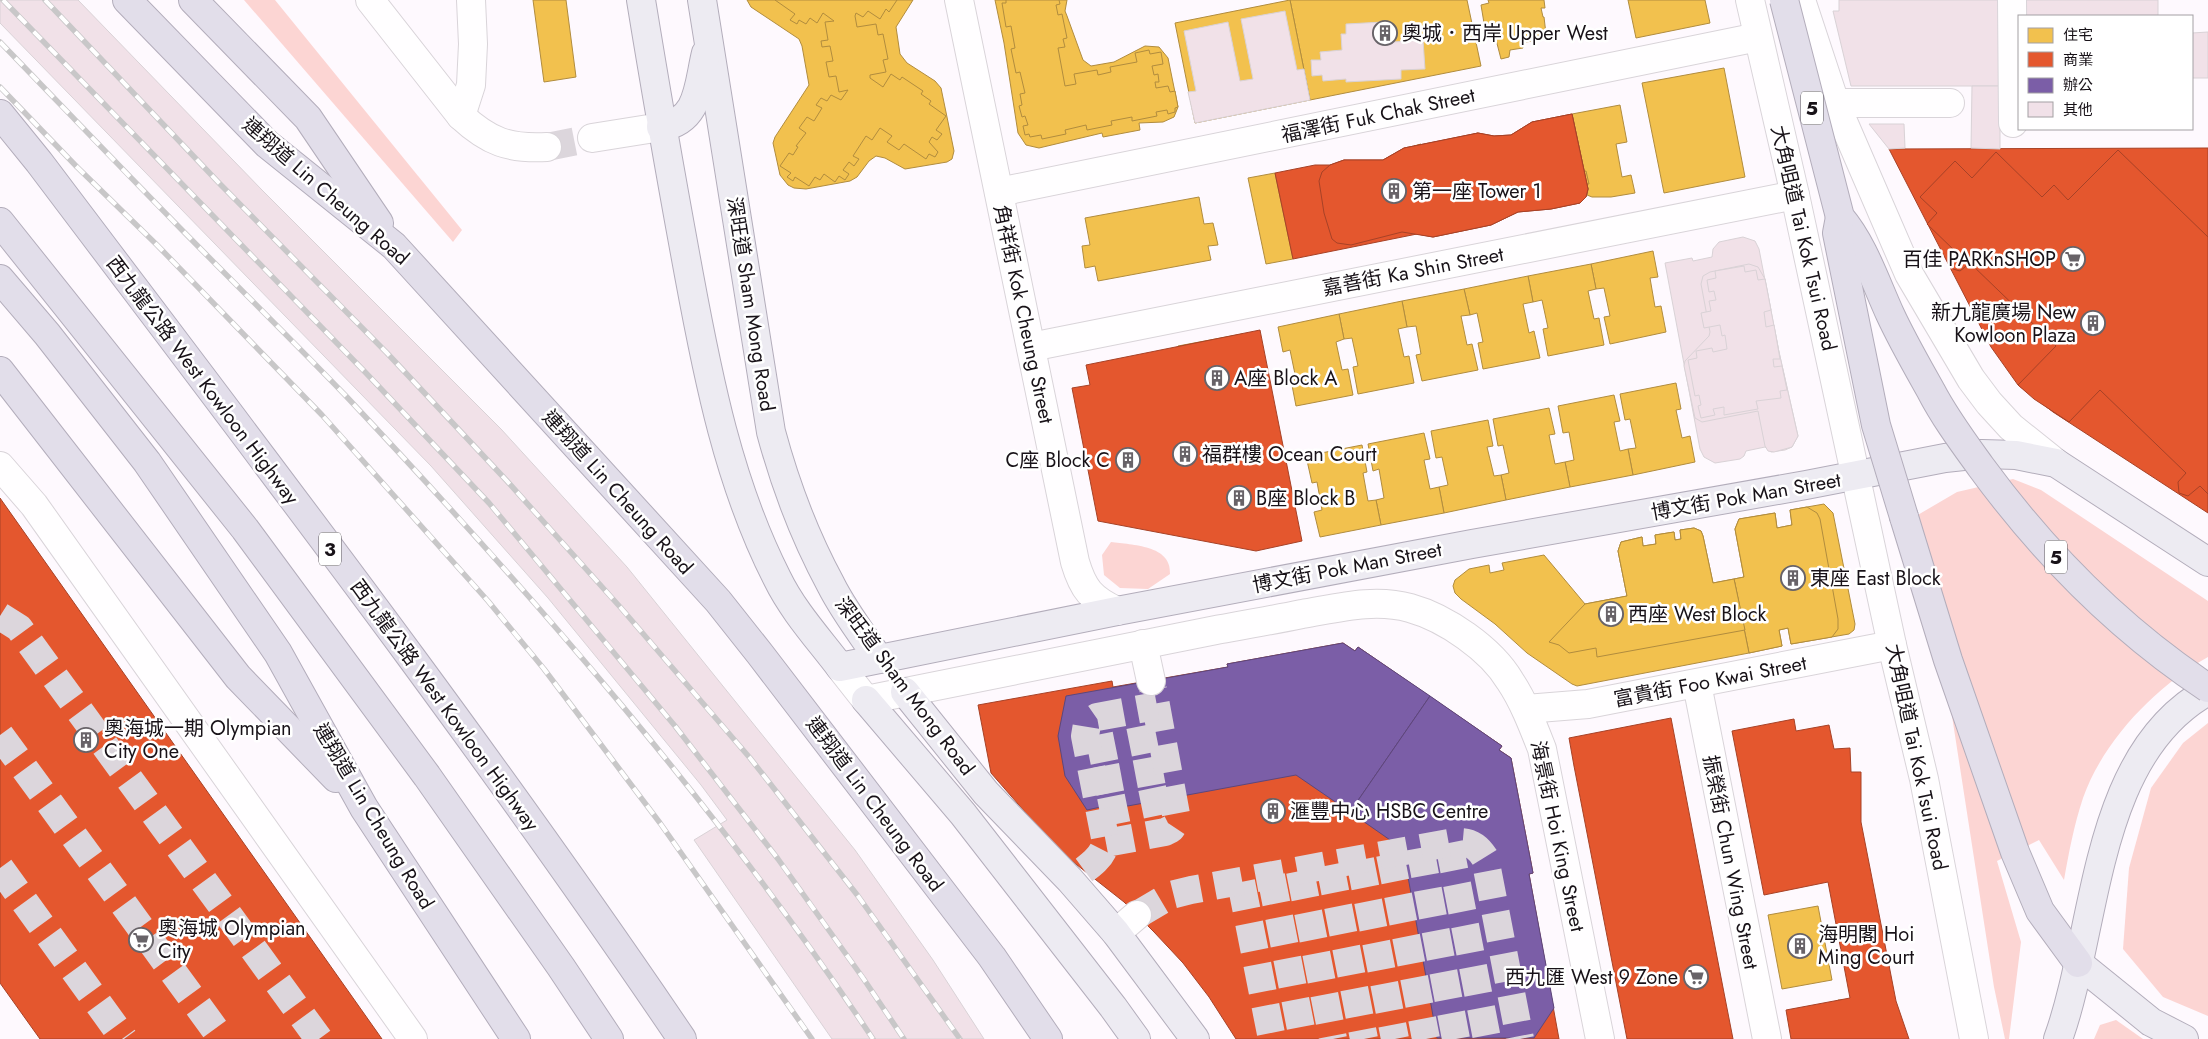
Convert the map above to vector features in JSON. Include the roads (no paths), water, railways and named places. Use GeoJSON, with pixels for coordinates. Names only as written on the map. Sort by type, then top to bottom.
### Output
{"type":"FeatureCollection","features":[{"type":"Feature","properties":{"kind":"highway","name":"連翔道 Lin Cheung Road"},"geometry":{"type":"LineString","coordinates":[[127,0],[267,144],[394,246],[718,601],[992,957],[1048,1039]]}},
{"type":"Feature","properties":{"kind":"highway"},"geometry":{"type":"LineString","coordinates":[[194,0],[308,118],[394,246]]}},
{"type":"Feature","properties":{"kind":"highway","name":"5"},"geometry":{"type":"LineString","coordinates":[[1784,0],[1840,217],[1853,232],[1900,335],[1934,397],[1960,438],[2030,529],[2112,614],[2208,689]]}},
{"type":"Feature","properties":{"kind":"highway","name":"西九龍公路 West Kowloon Highway"},"geometry":{"type":"LineString","coordinates":[[0,114],[39,162],[305,515],[474,744],[682,1039]]}},
{"type":"Feature","properties":{"kind":"highway"},"geometry":{"type":"LineString","coordinates":[[1840,217],[1838,233],[1876,425],[1948,660],[2015,852],[2040,911],[2078,963]]}},
{"type":"Feature","properties":{"kind":"highway"},"geometry":{"type":"LineString","coordinates":[[0,222],[246,529],[427,776],[604,1031]]}},
{"type":"Feature","properties":{"kind":"highway","name":"連翔道 Lin Cheung Road"},"geometry":{"type":"LineString","coordinates":[[0,279],[47,334],[147,462],[278,653],[364,808],[516,1039]]}},
{"type":"Feature","properties":{"kind":"highway"},"geometry":{"type":"LineString","coordinates":[[0,371],[238,677],[364,808]]}},
{"type":"Feature","properties":{"kind":"main road","name":"深旺道 Sham Mong Road"},"geometry":{"type":"LineString","coordinates":[[641,0],[661,127],[711,389],[730,456],[749,515],[777,578],[793,606],[840,667]]}},
{"type":"Feature","properties":{"kind":"main road","name":"深旺道 Sham Mong Road"},"geometry":{"type":"LineString","coordinates":[[702,0],[771,432],[792,500],[831,585],[879,659]]}},
{"type":"Feature","properties":{"kind":"main road"},"geometry":{"type":"LineString","coordinates":[[661,127],[675,124],[693,108],[708,42]]}},
{"type":"Feature","properties":{"kind":"main road"},"geometry":{"type":"LineString","coordinates":[[1856,476],[1945,458],[1982,454],[2016,455],[2056,463],[2204,556]]}},
{"type":"Feature","properties":{"kind":"main road","name":"博文街 Pok Man Street"},"geometry":{"type":"LineString","coordinates":[[840,667],[1117,611],[1472,544],[1856,476]]}},
{"type":"Feature","properties":{"kind":"main road"},"geometry":{"type":"LineString","coordinates":[[2058,1039],[2099,875],[2125,786],[2147,748],[2169,720],[2208,689]]}},
{"type":"Feature","properties":{"kind":"main road","name":"深旺道 Sham Mong Road"},"geometry":{"type":"LineString","coordinates":[[905,692],[986,793],[1077,875],[1116,933],[1195,1039]]}},
{"type":"Feature","properties":{"kind":"main road","name":"深旺道 Sham Mong Road"},"geometry":{"type":"LineString","coordinates":[[866,700],[963,814],[1136,1039]]}},
{"type":"Feature","properties":{"kind":"main road"},"geometry":{"type":"LineString","coordinates":[[2078,963],[2151,1022],[2184,1039]]}},
{"type":"Feature","properties":{"kind":"street"},"geometry":{"type":"LineString","coordinates":[[370,0],[461,116],[479,132],[500,143],[523,148],[547,147]]}},
{"type":"Feature","properties":{"kind":"street"},"geometry":{"type":"LineString","coordinates":[[461,116],[471,85],[473,44],[471,0]]}},
{"type":"Feature","properties":{"kind":"street","name":"角祥街 Kok Cheung Street"},"geometry":{"type":"LineString","coordinates":[[959,0],[1080,580],[1091,596],[1103,605],[1117,611]]}},
{"type":"Feature","properties":{"kind":"street","name":"大角咀道 Tai Kok Tsui Road"},"geometry":{"type":"LineString","coordinates":[[1750,0],[1795,195],[1892,645],[1924,779],[1974,1039]]}},
{"type":"Feature","properties":{"kind":"street"},"geometry":{"type":"LineString","coordinates":[[1801,0],[1835,103],[1909,274],[1988,403],[2011,427],[2056,463]]}},
{"type":"Feature","properties":{"kind":"street"},"geometry":{"type":"LineString","coordinates":[[2012,0],[2013,123]]}},
{"type":"Feature","properties":{"kind":"street","name":"福澤街 Fuk Chak Street"},"geometry":{"type":"LineString","coordinates":[[999,192],[1758,37]]}},
{"type":"Feature","properties":{"kind":"street"},"geometry":{"type":"LineString","coordinates":[[1835,103],[1950,103]]}},
{"type":"Feature","properties":{"kind":"street"},"geometry":{"type":"LineString","coordinates":[[592,138],[661,127]]}},
{"type":"Feature","properties":{"kind":"street","name":"嘉善街 Ka Shin Street"},"geometry":{"type":"LineString","coordinates":[[1031,347],[1795,195]]}},
{"type":"Feature","properties":{"kind":"street"},"geometry":{"type":"LineString","coordinates":[[0,466],[34,505],[413,1039]]}},
{"type":"Feature","properties":{"kind":"street","name":"海景街 Hoi King Street"},"geometry":{"type":"LineString","coordinates":[[1343,607],[1388,603],[1413,609],[1444,623],[1471,639],[1510,679],[1526,710],[1546,764],[1600,1039]]}},
{"type":"Feature","properties":{"kind":"street","name":"博文街 Pok Man Street"},"geometry":{"type":"LineString","coordinates":[[866,700],[1143,644],[1343,607]]}},
{"type":"Feature","properties":{"kind":"street"},"geometry":{"type":"LineString","coordinates":[[1143,644],[1151,680]]}},
{"type":"Feature","properties":{"kind":"street","name":"富貴街 Foo Kwai Street"},"geometry":{"type":"LineString","coordinates":[[1526,710],[1588,704],[1892,645]]}},
{"type":"Feature","properties":{"kind":"street","name":"深旺道 Sham Mong Road"},"geometry":{"type":"LineString","coordinates":[[879,659],[905,692]]}},
{"type":"Feature","properties":{"kind":"street","name":"深旺道 Sham Mong Road"},"geometry":{"type":"LineString","coordinates":[[840,667],[866,700]]}},
{"type":"Feature","properties":{"kind":"street","name":"振榮街 Chun Wing Street"},"geometry":{"type":"LineString","coordinates":[[1697,684],[1766,1039]]}},
{"type":"Feature","properties":{"kind":"street"},"geometry":{"type":"LineString","coordinates":[[1116,933],[1137,915]]}},
{"type":"Feature","properties":{"kind":"tunnel"},"geometry":{"type":"LineString","coordinates":[[547,147],[592,138]]}},
{"type":"Feature","properties":{"kind":"tunnel"},"geometry":{"type":"LineString","coordinates":[[0,616],[19,628],[319,1039]]}},
{"type":"Feature","properties":{"kind":"tunnel"},"geometry":{"type":"LineString","coordinates":[[1106,843],[1165,832],[1171,829],[1177,820],[1153,689]]}},
{"type":"Feature","properties":{"kind":"tunnel"},"geometry":{"type":"LineString","coordinates":[[1084,870],[1098,858],[1106,843],[1085,736],[1087,724],[1097,717],[1157,706]]}},
{"type":"Feature","properties":{"kind":"tunnel"},"geometry":{"type":"LineString","coordinates":[[0,735],[222,1039]]}},
{"type":"Feature","properties":{"kind":"tunnel"},"geometry":{"type":"LineString","coordinates":[[1088,751],[1163,736]]}},
{"type":"Feature","properties":{"kind":"tunnel"},"geometry":{"type":"LineString","coordinates":[[1094,782],[1169,768]]}},
{"type":"Feature","properties":{"kind":"tunnel"},"geometry":{"type":"LineString","coordinates":[[1100,813],[1174,798]]}},
{"type":"Feature","properties":{"kind":"tunnel"},"geometry":{"type":"LineString","coordinates":[[1137,915],[1171,895],[1191,890],[1449,843],[1465,842],[1478,849],[1485,858],[1520,1039]]}},
{"type":"Feature","properties":{"kind":"tunnel"},"geometry":{"type":"LineString","coordinates":[[1449,843],[1487,1039]]}},
{"type":"Feature","properties":{"kind":"tunnel"},"geometry":{"type":"LineString","coordinates":[[1420,848],[1456,1039]]}},
{"type":"Feature","properties":{"kind":"tunnel"},"geometry":{"type":"LineString","coordinates":[[1390,854],[1426,1039]]}},
{"type":"Feature","properties":{"kind":"tunnel"},"geometry":{"type":"LineString","coordinates":[[1360,860],[1395,1039]]}},
{"type":"Feature","properties":{"kind":"tunnel"},"geometry":{"type":"LineString","coordinates":[[1330,865],[1364,1039]]}},
{"type":"Feature","properties":{"kind":"tunnel"},"geometry":{"type":"LineString","coordinates":[[0,868],[124,1039]]}},
{"type":"Feature","properties":{"kind":"tunnel"},"geometry":{"type":"LineString","coordinates":[[1300,871],[1333,1039]]}},
{"type":"Feature","properties":{"kind":"tunnel"},"geometry":{"type":"LineString","coordinates":[[1271,876],[1303,1039]]}},
{"type":"Feature","properties":{"kind":"tunnel"},"geometry":{"type":"LineString","coordinates":[[1241,882],[1272,1039]]}},
{"type":"Feature","properties":{"kind":"railway"},"geometry":{"type":"LineString","coordinates":[[3,0],[366,373],[489,503],[675,726],[778,859],[904,1039]]}},
{"type":"Feature","properties":{"kind":"railway"},"geometry":{"type":"LineString","coordinates":[[45,0],[220,184],[387,353],[507,481],[621,608],[750,758],[858,896],[960,1039]]}},
{"type":"Feature","properties":{"kind":"railway"},"geometry":{"type":"LineString","coordinates":[[0,42],[158,206],[345,395],[486,548],[623,706],[688,787],[814,953],[873,1039]]}},
{"type":"Feature","properties":{"kind":"railway"},"geometry":{"type":"LineString","coordinates":[[0,87],[322,415],[488,601],[544,669],[660,823],[812,1039]]}},
{"type":"Feature","properties":{"kind":"place","name":"奧城．西岸 Upper West"},"geometry":{"type":"Point","coordinates":[1385,33]}},
{"type":"Feature","properties":{"kind":"place","name":"第一座 Tower 1"},"geometry":{"type":"Point","coordinates":[1394,191]}},
{"type":"Feature","properties":{"kind":"place","name":"百佳 PARKnSHOP"},"geometry":{"type":"Point","coordinates":[2073,259]}},
{"type":"Feature","properties":{"kind":"place","name":"新九龍廣場 New Kowloon Plaza"},"geometry":{"type":"Point","coordinates":[2093,323]}},
{"type":"Feature","properties":{"kind":"place","name":"A座 Block A"},"geometry":{"type":"Point","coordinates":[1217,378]}},
{"type":"Feature","properties":{"kind":"place","name":"福群樓 Ocean Court"},"geometry":{"type":"Point","coordinates":[1185,454]}},
{"type":"Feature","properties":{"kind":"place","name":"C座 Block C"},"geometry":{"type":"Point","coordinates":[1128,460]}},
{"type":"Feature","properties":{"kind":"place","name":"B座 Block B"},"geometry":{"type":"Point","coordinates":[1239,498]}},
{"type":"Feature","properties":{"kind":"place","name":"東座 East Block"},"geometry":{"type":"Point","coordinates":[1793,578]}},
{"type":"Feature","properties":{"kind":"place","name":"西座 West Block"},"geometry":{"type":"Point","coordinates":[1611,614]}},
{"type":"Feature","properties":{"kind":"place","name":"奧海城一期 Olympian City One"},"geometry":{"type":"Point","coordinates":[86,740]}},
{"type":"Feature","properties":{"kind":"place","name":"滙豐中心 HSBC Centre"},"geometry":{"type":"Point","coordinates":[1273,811]}},
{"type":"Feature","properties":{"kind":"place","name":"奧海城 Olympian City"},"geometry":{"type":"Point","coordinates":[141,940]}},
{"type":"Feature","properties":{"kind":"place","name":"海明閣 Hoi Ming Court"},"geometry":{"type":"Point","coordinates":[1800,946]}},
{"type":"Feature","properties":{"kind":"place","name":"西九匯 West 9 Zone"},"geometry":{"type":"Point","coordinates":[1696,977]}}]}
